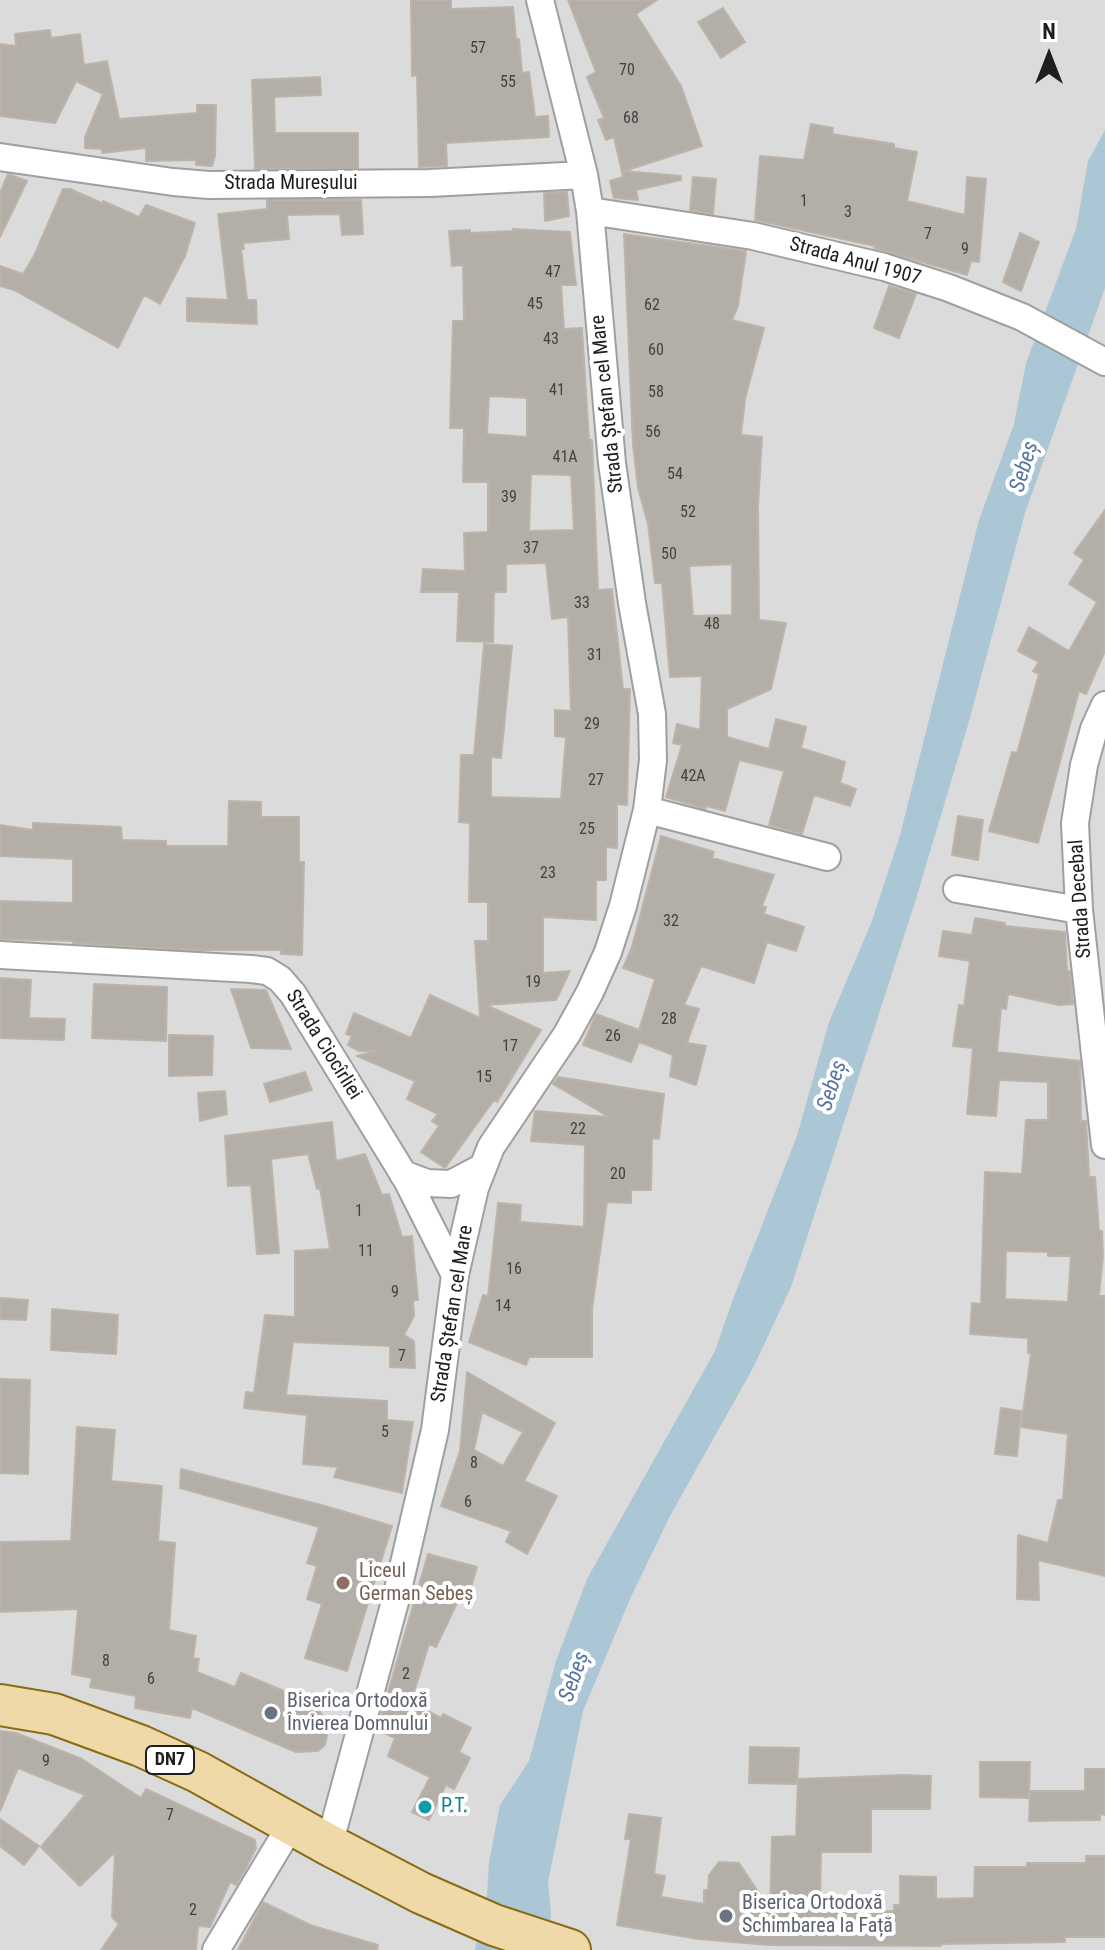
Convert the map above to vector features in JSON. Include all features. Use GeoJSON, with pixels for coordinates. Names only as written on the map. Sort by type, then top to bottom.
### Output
{"type":"FeatureCollection","features":[{"type":"Feature","properties":{"kind":"main road","name":"DN7"},"geometry":{"type":"LineString","coordinates":[[0,1705],[54,1714],[141,1746],[198,1772],[421,1893],[494,1925],[570,1950]]}},
{"type":"Feature","properties":{"kind":"street","name":"Strada Ștefan cel Mare"},"geometry":{"type":"LineString","coordinates":[[329,1845],[396,1598],[435,1430],[455,1275],[475,1188],[491,1147],[567,1034],[608,952],[647,810],[653,760],[652,714],[612,463],[590,211],[584,175],[540,0]]}},
{"type":"Feature","properties":{"kind":"street","name":"Strada Mureșului"},"geometry":{"type":"LineString","coordinates":[[0,157],[209,185],[430,183],[584,175]]}},
{"type":"Feature","properties":{"kind":"street","name":"Strada Anul 1907"},"geometry":{"type":"LineString","coordinates":[[590,211],[753,236],[949,288],[1022,317],[1105,362]]}},
{"type":"Feature","properties":{"kind":"street","name":"Strada Decebal"},"geometry":{"type":"LineString","coordinates":[[1105,705],[1094,729],[1078,793],[1075,823],[1079,910],[1105,1145]]}},
{"type":"Feature","properties":{"kind":"street"},"geometry":{"type":"LineString","coordinates":[[647,810],[827,857]]}},
{"type":"Feature","properties":{"kind":"street"},"geometry":{"type":"LineString","coordinates":[[957,889],[1079,910]]}},
{"type":"Feature","properties":{"kind":"street","name":"Strada Ciocîrliei"},"geometry":{"type":"LineString","coordinates":[[0,955],[267,971],[280,979],[293,994],[403,1174],[455,1275]]}},
{"type":"Feature","properties":{"kind":"street"},"geometry":{"type":"LineString","coordinates":[[403,1174],[427,1183],[451,1184],[483,1167]]}},
{"type":"Feature","properties":{"kind":"street"},"geometry":{"type":"LineString","coordinates":[[216,1950],[291,1825]]}},
{"type":"Feature","properties":{"kind":"shaded area"},"geometry":{"type":"Polygon","coordinates":[[[0,0],[1105,0],[1105,1950],[0,1950],[0,0]]]}},
{"type":"Feature","properties":{"kind":"water","name":"Sebeș"},"geometry":{"type":"Polygon","coordinates":[[[1105,130],[1105,288],[1025,513],[968,725],[915,902],[791,1287],[753,1368],[670,1516],[630,1599],[583,1711],[548,1882],[551,1913],[549,1950],[475,1950],[487,1896],[489,1862],[500,1805],[529,1761],[556,1661],[587,1579],[715,1351],[797,1136],[829,1022],[872,921],[900,835],[979,520],[1014,424],[1026,363],[1076,229],[1088,161],[1105,130]]]}},
{"type":"Feature","properties":{"kind":"building"},"geometry":{"type":"Polygon","coordinates":[[[411,0],[451,0],[451,9],[513,7],[522,73],[529,72],[535,117],[548,116],[549,137],[446,143],[447,166],[419,167],[417,75],[412,76],[411,0]]]}},
{"type":"Feature","properties":{"kind":"building"},"geometry":{"type":"Polygon","coordinates":[[[568,0],[657,0],[636,14],[681,86],[702,146],[624,171],[681,176],[681,180],[636,190],[638,200],[614,198],[610,181],[623,177],[614,137],[606,140],[598,120],[604,118],[587,77],[596,72],[568,0]]]}},
{"type":"Feature","properties":{"kind":"building"},"geometry":{"type":"Polygon","coordinates":[[[723,8],[745,42],[721,58],[698,22],[723,8]]]}},
{"type":"Feature","properties":{"kind":"building"},"geometry":{"type":"Polygon","coordinates":[[[50,30],[51,38],[80,34],[84,65],[107,61],[119,119],[197,113],[197,105],[216,105],[212,166],[196,165],[196,160],[146,161],[146,148],[102,153],[102,149],[85,148],[85,137],[103,94],[76,81],[55,123],[0,116],[0,44],[16,46],[15,34],[50,30]]]}},
{"type":"Feature","properties":{"kind":"building"},"geometry":{"type":"Polygon","coordinates":[[[320,77],[321,95],[274,97],[275,133],[358,133],[358,168],[255,169],[252,80],[320,77]]]}},
{"type":"Feature","properties":{"kind":"building"},"geometry":{"type":"Polygon","coordinates":[[[811,124],[833,128],[832,134],[894,144],[894,148],[917,152],[907,201],[965,215],[967,177],[986,179],[979,262],[971,261],[967,275],[875,246],[755,220],[760,156],[804,160],[811,124]]]}},
{"type":"Feature","properties":{"kind":"building"},"geometry":{"type":"Polygon","coordinates":[[[8,174],[27,181],[0,237],[0,193],[8,174]]]}},
{"type":"Feature","properties":{"kind":"building"},"geometry":{"type":"Polygon","coordinates":[[[693,177],[716,179],[713,214],[690,210],[693,177]]]}},
{"type":"Feature","properties":{"kind":"building"},"geometry":{"type":"Polygon","coordinates":[[[63,189],[103,201],[139,217],[146,205],[195,223],[185,256],[160,304],[144,295],[118,348],[14,290],[0,286],[0,266],[23,274],[63,189]]]}},
{"type":"Feature","properties":{"kind":"building"},"geometry":{"type":"Polygon","coordinates":[[[567,192],[569,216],[545,221],[544,193],[567,192]]]}},
{"type":"Feature","properties":{"kind":"building"},"geometry":{"type":"Polygon","coordinates":[[[267,200],[361,200],[363,234],[342,235],[340,214],[287,215],[289,239],[243,243],[244,249],[241,249],[247,300],[256,300],[257,324],[187,321],[187,298],[228,300],[218,214],[267,209],[267,200]]]}},
{"type":"Feature","properties":{"kind":"building"},"geometry":{"type":"Polygon","coordinates":[[[449,231],[570,232],[576,285],[561,285],[564,329],[582,328],[589,440],[592,440],[598,590],[612,589],[623,689],[630,689],[627,805],[617,804],[617,848],[606,847],[606,880],[596,880],[596,920],[543,917],[543,973],[570,971],[556,1000],[486,1005],[541,1030],[497,1102],[494,1100],[445,1168],[421,1152],[439,1126],[432,1121],[438,1114],[407,1099],[415,1081],[357,1056],[376,1051],[359,1051],[348,1045],[352,1036],[346,1034],[354,1013],[411,1038],[430,995],[480,1018],[475,941],[488,941],[488,902],[469,902],[470,823],[459,822],[461,755],[474,755],[484,644],[512,646],[501,758],[491,757],[491,797],[561,799],[566,737],[555,736],[555,710],[571,711],[568,617],[552,619],[546,563],[506,564],[506,592],[494,592],[493,642],[457,641],[459,592],[421,592],[423,569],[465,571],[464,533],[488,532],[488,482],[463,482],[464,428],[450,428],[453,321],[464,321],[463,265],[452,266],[449,231]],[[489,396],[487,434],[527,437],[527,398],[489,396]],[[531,474],[529,531],[574,530],[571,475],[531,474]]]}},
{"type":"Feature","properties":{"kind":"building"},"geometry":{"type":"Polygon","coordinates":[[[1020,233],[1039,242],[1021,291],[1003,282],[1020,233]]]}},
{"type":"Feature","properties":{"kind":"building"},"geometry":{"type":"Polygon","coordinates":[[[624,234],[746,251],[738,306],[732,320],[764,328],[745,399],[741,435],[762,437],[758,506],[759,620],[786,623],[771,689],[727,709],[727,737],[769,749],[776,719],[806,727],[801,748],[845,762],[840,783],[856,789],[850,806],[814,795],[802,834],[769,825],[784,771],[739,760],[725,811],[707,806],[705,809],[666,797],[682,745],[673,743],[677,724],[700,730],[702,676],[670,677],[662,583],[655,583],[633,445],[624,234]],[[732,564],[689,566],[693,616],[732,615],[732,564]]]}},
{"type":"Feature","properties":{"kind":"building"},"geometry":{"type":"Polygon","coordinates":[[[889,286],[916,294],[899,338],[874,328],[889,286]]]}},
{"type":"Feature","properties":{"kind":"building"},"geometry":{"type":"Polygon","coordinates":[[[1105,510],[1105,651],[1086,694],[1079,691],[1038,843],[989,831],[1012,752],[1017,753],[1039,674],[1033,671],[1039,662],[1018,651],[1029,627],[1069,651],[1097,602],[1069,584],[1084,560],[1074,553],[1105,510]]]}},
{"type":"Feature","properties":{"kind":"building"},"geometry":{"type":"Polygon","coordinates":[[[229,801],[261,802],[261,817],[299,817],[299,862],[304,862],[302,955],[281,954],[281,950],[189,950],[0,939],[0,901],[73,903],[73,859],[0,856],[0,825],[33,830],[33,823],[121,827],[122,840],[166,841],[166,846],[228,846],[229,801]]]}},
{"type":"Feature","properties":{"kind":"building"},"geometry":{"type":"Polygon","coordinates":[[[958,816],[983,820],[978,860],[952,855],[958,816]]]}},
{"type":"Feature","properties":{"kind":"building"},"geometry":{"type":"Polygon","coordinates":[[[661,836],[714,852],[712,858],[774,875],[762,906],[766,907],[764,914],[804,927],[796,951],[767,942],[754,983],[701,966],[684,1005],[699,1009],[687,1043],[706,1046],[696,1085],[670,1076],[673,1055],[639,1042],[631,1062],[583,1045],[596,1014],[639,1030],[655,979],[623,968],[632,947],[661,836]]]}},
{"type":"Feature","properties":{"kind":"building"},"geometry":{"type":"Polygon","coordinates":[[[975,918],[1005,923],[1005,926],[1065,932],[1073,1004],[1059,1005],[1008,994],[1006,1009],[1001,1008],[997,1052],[1080,1061],[1081,1121],[1086,1121],[1089,1177],[1095,1177],[1099,1231],[1102,1231],[1099,1296],[1105,1296],[1105,1576],[1038,1560],[1039,1600],[1017,1599],[1018,1535],[1048,1543],[1058,1500],[1063,1500],[1068,1434],[1021,1427],[1031,1354],[1028,1353],[1028,1338],[970,1334],[972,1303],[981,1304],[985,1172],[1022,1174],[1026,1120],[1048,1120],[1048,1082],[999,1080],[996,1116],[967,1114],[973,1048],[953,1046],[959,1005],[964,1006],[970,961],[939,956],[943,931],[972,935],[975,918]],[[1006,1251],[1005,1299],[1068,1302],[1071,1256],[1048,1256],[1048,1252],[1006,1251]]]}},
{"type":"Feature","properties":{"kind":"building"},"geometry":{"type":"Polygon","coordinates":[[[0,978],[31,980],[29,1018],[65,1019],[64,1040],[0,1038],[0,978]]]}},
{"type":"Feature","properties":{"kind":"building"},"geometry":{"type":"Polygon","coordinates":[[[94,984],[167,987],[166,1041],[92,1038],[94,984]]]}},
{"type":"Feature","properties":{"kind":"building"},"geometry":{"type":"Polygon","coordinates":[[[231,989],[266,990],[291,1049],[251,1048],[231,989]]]}},
{"type":"Feature","properties":{"kind":"building"},"geometry":{"type":"Polygon","coordinates":[[[169,1035],[213,1036],[212,1075],[169,1076],[169,1035]]]}},
{"type":"Feature","properties":{"kind":"building"},"geometry":{"type":"Polygon","coordinates":[[[305,1072],[312,1090],[270,1102],[264,1084],[305,1072]]]}},
{"type":"Feature","properties":{"kind":"building"},"geometry":{"type":"Polygon","coordinates":[[[558,1077],[664,1094],[659,1139],[652,1138],[651,1190],[631,1190],[631,1203],[607,1202],[592,1309],[592,1357],[529,1357],[526,1365],[469,1342],[483,1295],[488,1296],[498,1203],[521,1205],[520,1222],[584,1227],[585,1145],[531,1141],[535,1111],[609,1117],[553,1084],[558,1077]]]}},
{"type":"Feature","properties":{"kind":"building"},"geometry":{"type":"Polygon","coordinates":[[[225,1091],[227,1114],[200,1121],[198,1093],[225,1091]]]}},
{"type":"Feature","properties":{"kind":"building"},"geometry":{"type":"Polygon","coordinates":[[[332,1122],[336,1161],[365,1154],[382,1195],[389,1194],[402,1237],[412,1236],[418,1300],[413,1300],[414,1316],[404,1335],[414,1341],[415,1368],[390,1367],[390,1346],[293,1342],[286,1395],[387,1401],[387,1420],[413,1422],[402,1493],[334,1477],[338,1467],[303,1464],[307,1415],[244,1408],[246,1392],[254,1393],[265,1315],[295,1317],[295,1251],[330,1249],[320,1188],[317,1189],[308,1154],[271,1159],[279,1253],[257,1254],[251,1185],[228,1186],[225,1136],[332,1122]]]}},
{"type":"Feature","properties":{"kind":"building"},"geometry":{"type":"Polygon","coordinates":[[[0,1298],[28,1300],[26,1320],[0,1319],[0,1298]]]}},
{"type":"Feature","properties":{"kind":"building"},"geometry":{"type":"Polygon","coordinates":[[[52,1309],[118,1315],[116,1354],[51,1350],[52,1309]]]}},
{"type":"Feature","properties":{"kind":"building"},"geometry":{"type":"Polygon","coordinates":[[[467,1372],[555,1423],[524,1481],[557,1496],[527,1554],[506,1542],[511,1531],[441,1506],[460,1451],[467,1372]],[[482,1412],[474,1450],[503,1466],[523,1432],[482,1412]]]}},
{"type":"Feature","properties":{"kind":"building"},"geometry":{"type":"Polygon","coordinates":[[[0,1379],[30,1380],[28,1474],[0,1473],[0,1379]]]}},
{"type":"Feature","properties":{"kind":"building"},"geometry":{"type":"Polygon","coordinates":[[[1001,1408],[1021,1411],[1017,1456],[995,1454],[1001,1408]]]}},
{"type":"Feature","properties":{"kind":"building"},"geometry":{"type":"Polygon","coordinates":[[[77,1427],[115,1430],[111,1481],[162,1486],[158,1541],[175,1543],[169,1630],[196,1636],[193,1658],[199,1659],[197,1672],[235,1687],[241,1673],[315,1704],[329,1726],[325,1745],[318,1751],[296,1752],[192,1708],[190,1718],[135,1708],[136,1696],[90,1687],[92,1678],[72,1674],[78,1609],[0,1612],[0,1542],[71,1541],[77,1427]]]}},
{"type":"Feature","properties":{"kind":"building","name":"Liceul German Sebeș"},"geometry":{"type":"Polygon","coordinates":[[[181,1469],[392,1526],[347,1671],[305,1658],[322,1604],[307,1599],[317,1566],[307,1563],[319,1527],[180,1488],[181,1469]]]}},
{"type":"Feature","properties":{"kind":"building"},"geometry":{"type":"Polygon","coordinates":[[[428,1554],[477,1567],[466,1604],[458,1601],[436,1647],[429,1644],[411,1702],[441,1718],[443,1714],[471,1728],[459,1752],[470,1758],[454,1789],[446,1785],[429,1820],[412,1812],[430,1777],[388,1756],[395,1738],[377,1730],[428,1554]]]}},
{"type":"Feature","properties":{"kind":"building"},"geometry":{"type":"Polygon","coordinates":[[[0,1731],[16,1733],[82,1759],[141,1798],[146,1789],[255,1840],[256,1848],[245,1870],[236,1885],[230,1882],[210,1927],[198,1926],[196,1950],[101,1950],[119,1924],[112,1917],[115,1852],[80,1886],[41,1847],[85,1795],[18,1768],[0,1811],[0,1731]]]}},
{"type":"Feature","properties":{"kind":"building"},"geometry":{"type":"Polygon","coordinates":[[[750,1747],[799,1748],[797,1784],[749,1783],[750,1747]]]}},
{"type":"Feature","properties":{"kind":"building"},"geometry":{"type":"Polygon","coordinates":[[[980,1762],[1030,1762],[1029,1798],[980,1797],[980,1762]]]}},
{"type":"Feature","properties":{"kind":"building"},"geometry":{"type":"Polygon","coordinates":[[[1085,1769],[1105,1769],[1105,1815],[1100,1814],[1100,1820],[1029,1821],[1030,1791],[1085,1791],[1085,1769]]]}},
{"type":"Feature","properties":{"kind":"building"},"geometry":{"type":"Polygon","coordinates":[[[931,1776],[930,1809],[871,1809],[871,1852],[821,1852],[820,1911],[894,1911],[894,1905],[900,1905],[900,1876],[936,1877],[936,1899],[974,1898],[975,1867],[1086,1863],[1086,1856],[1105,1856],[1105,1937],[1065,1937],[1065,1942],[941,1946],[769,1945],[698,1939],[617,1925],[631,1839],[625,1839],[629,1814],[661,1818],[654,1874],[665,1876],[661,1897],[704,1904],[709,1875],[719,1862],[739,1863],[770,1910],[772,1837],[796,1836],[798,1779],[931,1776]]]}},
{"type":"Feature","properties":{"kind":"building"},"geometry":{"type":"Polygon","coordinates":[[[0,1819],[39,1846],[24,1865],[0,1846],[0,1819]]]}},
{"type":"Feature","properties":{"kind":"building"},"geometry":{"type":"Polygon","coordinates":[[[263,1902],[310,1925],[378,1945],[377,1950],[238,1950],[263,1902]]]}},
{"type":"Feature","properties":{"kind":"place","name":"Liceul German Sebeș"},"geometry":{"type":"Point","coordinates":[343,1583]}},
{"type":"Feature","properties":{"kind":"place","name":"Biserica Ortodoxă Învierea Domnului"},"geometry":{"type":"Point","coordinates":[271,1713]}},
{"type":"Feature","properties":{"kind":"place","name":"P.T."},"geometry":{"type":"Point","coordinates":[425,1807]}},
{"type":"Feature","properties":{"kind":"place","name":"Biserica Ortodoxă Schimbarea la Față"},"geometry":{"type":"Point","coordinates":[726,1916]}}]}
